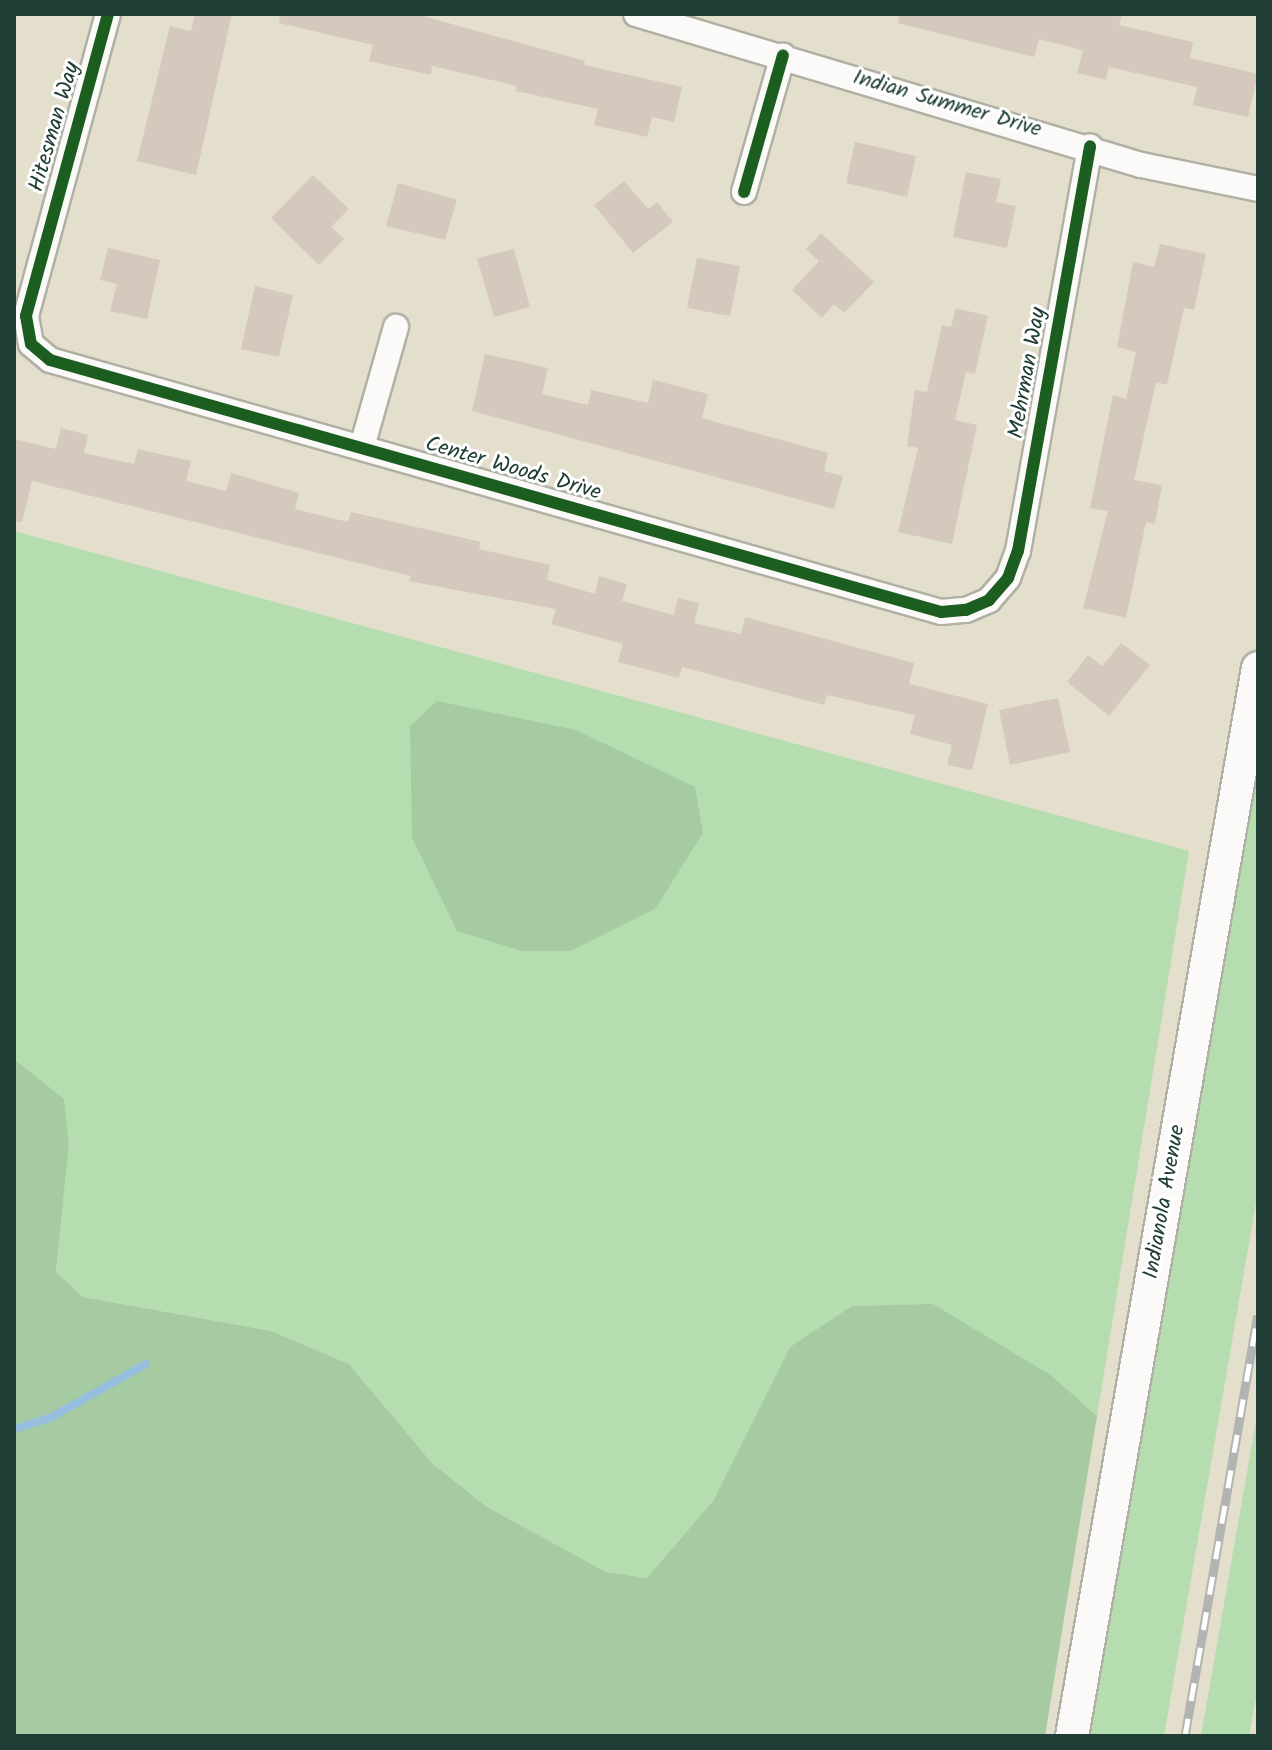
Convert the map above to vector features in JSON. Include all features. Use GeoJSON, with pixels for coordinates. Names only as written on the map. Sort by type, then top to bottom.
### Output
{"type":"FeatureCollection","features":[{"type":"Feature","properties":{"kind":"main road","name":"Indianola Avenue"},"geometry":{"type":"LineString","coordinates":[[1072,1736],[1258,668]]}},
{"type":"Feature","properties":{"kind":"street","name":"Hitesman Way"},"geometry":{"type":"LineString","coordinates":[[31,344],[26,316],[31,288],[108,14]]}},
{"type":"Feature","properties":{"kind":"street","name":"Indian Summer Drive"},"geometry":{"type":"LineString","coordinates":[[636,14],[1090,146],[1141,165],[1258,189]]}},
{"type":"Feature","properties":{"kind":"street"},"geometry":{"type":"LineString","coordinates":[[744,192],[783,55]]}},
{"type":"Feature","properties":{"kind":"street","name":"Mehrman Way"},"geometry":{"type":"LineString","coordinates":[[989,600],[1008,578],[1018,551],[1090,146]]}},
{"type":"Feature","properties":{"kind":"street"},"geometry":{"type":"LineString","coordinates":[[362,447],[396,327]]}},
{"type":"Feature","properties":{"kind":"street","name":"Center Woods Drive"},"geometry":{"type":"LineString","coordinates":[[31,344],[73,370],[362,447],[941,612],[966,610],[989,600]]}},
{"type":"Feature","properties":{"kind":"green space"},"geometry":{"type":"Polygon","coordinates":[[[14,531],[1189,851],[1097,1416],[1052,1376],[790,1347],[713,1501],[647,1578],[606,1572],[487,1507],[432,1463],[349,1364],[271,1331],[83,1297],[56,1272],[69,1144],[64,1100],[14,1059],[14,531]],[[655,909],[522,951],[571,951],[655,909]]]}},
{"type":"Feature","properties":{"kind":"green space"},"geometry":{"type":"Polygon","coordinates":[[[437,701],[576,730],[695,787],[703,833],[655,909],[571,951],[522,951],[457,931],[412,838],[410,726],[437,701]]]}},
{"type":"Feature","properties":{"kind":"green space"},"geometry":{"type":"Polygon","coordinates":[[[1258,764],[1258,1191],[1164,1736],[1089,1736],[1258,764]]]}},
{"type":"Feature","properties":{"kind":"green space"},"geometry":{"type":"Polygon","coordinates":[[[14,1059],[64,1099],[69,1144],[56,1272],[83,1297],[271,1331],[349,1364],[432,1463],[487,1507],[606,1572],[647,1578],[713,1501],[790,1347],[852,1306],[933,1304],[1052,1376],[1097,1416],[1045,1736],[14,1736],[14,1059]]]}},
{"type":"Feature","properties":{"kind":"green space"},"geometry":{"type":"Polygon","coordinates":[[[1258,1409],[1258,1687],[1249,1736],[1201,1736],[1258,1409]]]}},
{"type":"Feature","properties":{"kind":"building"},"geometry":{"type":"Polygon","coordinates":[[[195,14],[232,14],[196,175],[137,161],[170,26],[191,31],[195,14]]]}},
{"type":"Feature","properties":{"kind":"building"},"geometry":{"type":"Polygon","coordinates":[[[280,14],[416,14],[585,61],[584,65],[682,87],[674,122],[652,117],[647,137],[594,125],[598,109],[516,91],[517,86],[432,66],[431,75],[369,61],[373,45],[279,23],[280,14]]]}},
{"type":"Feature","properties":{"kind":"building"},"geometry":{"type":"Polygon","coordinates":[[[899,14],[1122,14],[1119,25],[1193,42],[1190,58],[1258,74],[1248,117],[1193,105],[1197,87],[1109,67],[1106,80],[1077,73],[1083,50],[1039,39],[1034,57],[898,23],[899,14]]]}},
{"type":"Feature","properties":{"kind":"building"},"geometry":{"type":"Polygon","coordinates":[[[855,142],[916,156],[907,197],[846,183],[855,142]]]}},
{"type":"Feature","properties":{"kind":"building"},"geometry":{"type":"Polygon","coordinates":[[[966,172],[1001,179],[996,202],[1016,206],[1007,248],[953,237],[966,172]]]}},
{"type":"Feature","properties":{"kind":"building"},"geometry":{"type":"Polygon","coordinates":[[[313,175],[349,209],[331,227],[344,239],[319,265],[271,218],[313,175]]]}},
{"type":"Feature","properties":{"kind":"building"},"geometry":{"type":"Polygon","coordinates":[[[624,181],[648,209],[657,202],[673,222],[633,253],[594,205],[624,181]]]}},
{"type":"Feature","properties":{"kind":"building"},"geometry":{"type":"Polygon","coordinates":[[[398,183],[457,200],[445,240],[386,226],[398,183]]]}},
{"type":"Feature","properties":{"kind":"building"},"geometry":{"type":"Polygon","coordinates":[[[821,233],[874,282],[844,313],[834,304],[822,318],[792,290],[819,261],[806,249],[821,233]]]}},
{"type":"Feature","properties":{"kind":"building"},"geometry":{"type":"Polygon","coordinates":[[[1160,244],[1206,254],[1194,310],[1184,308],[1167,385],[1156,382],[1134,480],[1162,485],[1155,524],[1146,522],[1126,618],[1083,608],[1108,511],[1090,508],[1113,395],[1126,399],[1136,352],[1117,347],[1133,262],[1154,267],[1160,244]]]}},
{"type":"Feature","properties":{"kind":"building"},"geometry":{"type":"Polygon","coordinates":[[[108,248],[160,260],[147,319],[110,311],[117,284],[100,280],[108,248]]]}},
{"type":"Feature","properties":{"kind":"building"},"geometry":{"type":"Polygon","coordinates":[[[514,249],[530,307],[494,317],[477,258],[514,249]]]}},
{"type":"Feature","properties":{"kind":"building"},"geometry":{"type":"Polygon","coordinates":[[[697,258],[740,266],[730,316],[687,308],[697,258]]]}},
{"type":"Feature","properties":{"kind":"building"},"geometry":{"type":"Polygon","coordinates":[[[255,286],[293,295],[279,357],[241,349],[255,286]]]}},
{"type":"Feature","properties":{"kind":"building"},"geometry":{"type":"Polygon","coordinates":[[[956,308],[988,316],[975,374],[966,372],[955,420],[977,425],[952,544],[898,532],[918,448],[907,446],[915,390],[927,392],[942,325],[951,327],[956,308]]]}},
{"type":"Feature","properties":{"kind":"building"},"geometry":{"type":"Polygon","coordinates":[[[485,354],[548,368],[542,394],[588,405],[591,390],[648,403],[653,380],[708,394],[702,418],[828,453],[824,471],[843,476],[834,509],[472,411],[485,354]]]}},
{"type":"Feature","properties":{"kind":"building"},"geometry":{"type":"Polygon","coordinates":[[[61,428],[88,435],[84,453],[134,464],[138,449],[191,461],[186,481],[226,491],[231,473],[299,493],[295,509],[348,522],[351,512],[481,542],[479,549],[550,565],[547,580],[595,594],[599,576],[627,584],[622,601],[674,615],[678,598],[699,603],[694,623],[741,634],[745,617],[914,663],[909,684],[988,704],[972,770],[947,765],[952,745],[910,734],[915,715],[827,695],[824,705],[682,667],[679,678],[618,662],[623,644],[551,624],[556,609],[409,581],[411,576],[32,481],[22,522],[14,521],[14,439],[56,449],[61,428]]]}},
{"type":"Feature","properties":{"kind":"building"},"geometry":{"type":"Polygon","coordinates":[[[1121,643],[1150,665],[1109,716],[1067,682],[1088,655],[1102,666],[1121,643]]]}},
{"type":"Feature","properties":{"kind":"building"},"geometry":{"type":"Polygon","coordinates":[[[1058,698],[1070,752],[1010,765],[999,710],[1058,698]]]}},
{"type":"Feature","properties":{"kind":"waterway"},"geometry":{"type":"LineString","coordinates":[[14,1429],[50,1418],[146,1364]]}},
{"type":"Feature","properties":{"kind":"railway"},"geometry":{"type":"LineString","coordinates":[[1185,1736],[1258,1315]]}},
{"type":"Feature","properties":{"kind":"cycle path"},"geometry":{"type":"LineString","coordinates":[[108,14],[26,316],[31,344],[50,360],[941,612],[966,610],[989,600],[1008,578],[1018,551],[1090,146]]}},
{"type":"Feature","properties":{"kind":"cycle path"},"geometry":{"type":"LineString","coordinates":[[744,192],[783,55]]}}]}
